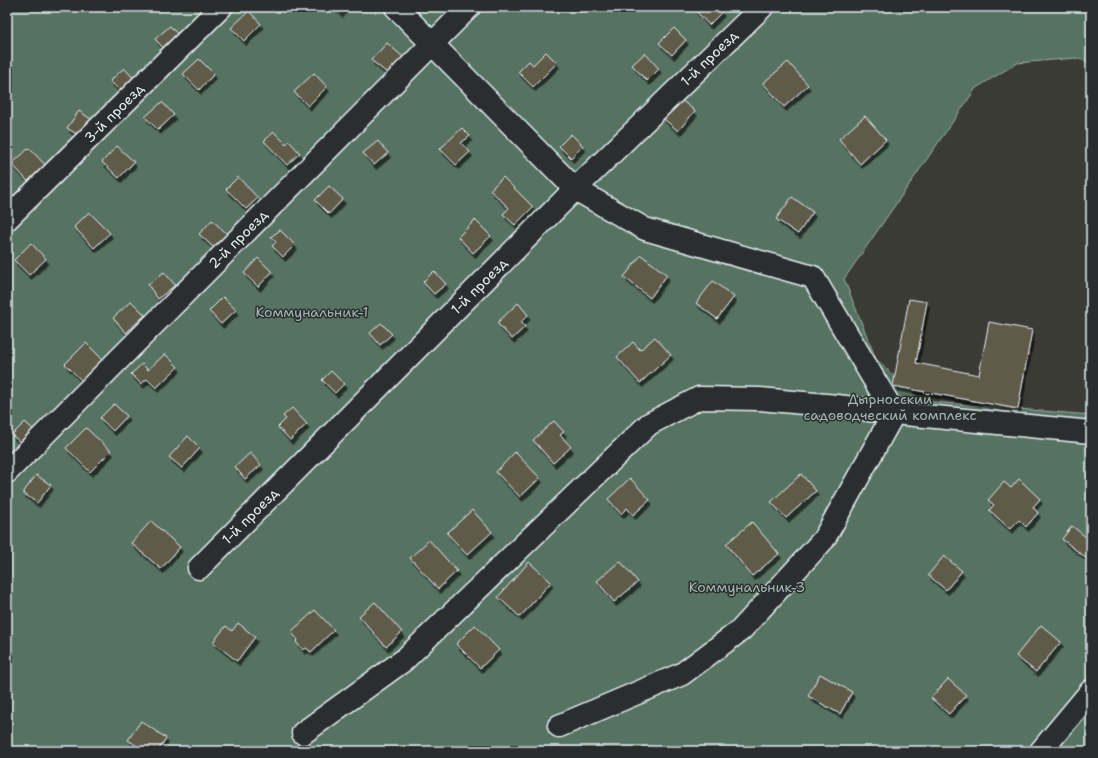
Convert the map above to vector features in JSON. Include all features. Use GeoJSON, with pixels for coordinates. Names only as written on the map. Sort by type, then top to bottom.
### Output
{"type":"FeatureCollection","features":[{"type":"Feature","properties":{"kind":"street","name":"3-й проезд"},"geometry":{"type":"LineString","coordinates":[[7,219],[221,7]]}},
{"type":"Feature","properties":{"kind":"street"},"geometry":{"type":"LineString","coordinates":[[396,7],[575,189],[645,230],[813,277],[894,413]]}},
{"type":"Feature","properties":{"kind":"street","name":"2-й проезд"},"geometry":{"type":"LineString","coordinates":[[7,472],[469,7]]}},
{"type":"Feature","properties":{"kind":"street","name":"1-й проезд"},"geometry":{"type":"LineString","coordinates":[[198,568],[575,189],[762,7]]}},
{"type":"Feature","properties":{"kind":"street"},"geometry":{"type":"LineString","coordinates":[[303,733],[404,660],[649,424],[699,398],[768,400],[1091,432]]}},
{"type":"Feature","properties":{"kind":"street"},"geometry":{"type":"LineString","coordinates":[[559,726],[682,674],[741,630],[824,539],[894,413]]}},
{"type":"Feature","properties":{"kind":"street"},"geometry":{"type":"LineString","coordinates":[[1041,751],[1091,690]]}},
{"type":"Feature","properties":{"kind":"shaded area"},"geometry":{"type":"Polygon","coordinates":[[[1076,58],[1091,63],[1091,415],[921,401],[876,359],[844,278],[976,88],[1017,63],[1076,58]]]}},
{"type":"Feature","properties":{"kind":"green space","name":"Коммунальник-1"},"geometry":{"type":"Polygon","coordinates":[[[7,7],[1091,7],[1091,63],[1076,58],[1017,63],[976,88],[844,279],[876,359],[921,401],[1091,415],[1091,751],[7,751],[7,7]]]}},
{"type":"Feature","properties":{"kind":"building"},"geometry":{"type":"Polygon","coordinates":[[[334,7],[346,7],[340,13],[334,7]]]}},
{"type":"Feature","properties":{"kind":"building"},"geometry":{"type":"Polygon","coordinates":[[[696,7],[717,7],[722,12],[709,25],[694,9],[696,7]]]}},
{"type":"Feature","properties":{"kind":"building"},"geometry":{"type":"Polygon","coordinates":[[[249,11],[261,24],[244,41],[231,28],[249,11]]]}},
{"type":"Feature","properties":{"kind":"building"},"geometry":{"type":"Polygon","coordinates":[[[170,26],[181,38],[166,51],[155,39],[170,26]]]}},
{"type":"Feature","properties":{"kind":"building"},"geometry":{"type":"Polygon","coordinates":[[[674,28],[686,40],[672,55],[659,43],[674,28]]]}},
{"type":"Feature","properties":{"kind":"building"},"geometry":{"type":"Polygon","coordinates":[[[387,43],[403,57],[388,74],[371,60],[387,43]]]}},
{"type":"Feature","properties":{"kind":"building"},"geometry":{"type":"Polygon","coordinates":[[[546,52],[557,63],[533,87],[518,72],[529,61],[533,65],[546,52]]]}},
{"type":"Feature","properties":{"kind":"building"},"geometry":{"type":"Polygon","coordinates":[[[645,53],[659,69],[647,81],[632,65],[645,53]]]}},
{"type":"Feature","properties":{"kind":"building"},"geometry":{"type":"Polygon","coordinates":[[[199,59],[214,74],[199,90],[183,74],[199,59]]]}},
{"type":"Feature","properties":{"kind":"building"},"geometry":{"type":"Polygon","coordinates":[[[788,62],[808,85],[784,107],[763,83],[788,62]]]}},
{"type":"Feature","properties":{"kind":"building"},"geometry":{"type":"Polygon","coordinates":[[[124,68],[136,81],[123,94],[110,81],[124,68]]]}},
{"type":"Feature","properties":{"kind":"building"},"geometry":{"type":"Polygon","coordinates":[[[314,73],[327,87],[308,106],[294,92],[314,73]]]}},
{"type":"Feature","properties":{"kind":"building"},"geometry":{"type":"Polygon","coordinates":[[[680,99],[695,111],[678,131],[663,118],[680,99]]]}},
{"type":"Feature","properties":{"kind":"building"},"geometry":{"type":"Polygon","coordinates":[[[162,102],[174,115],[158,130],[145,117],[162,102]]]}},
{"type":"Feature","properties":{"kind":"building"},"geometry":{"type":"Polygon","coordinates":[[[79,111],[95,122],[84,139],[67,128],[79,111]]]}},
{"type":"Feature","properties":{"kind":"building"},"geometry":{"type":"Polygon","coordinates":[[[865,116],[886,140],[860,164],[839,139],[865,116]]]}},
{"type":"Feature","properties":{"kind":"building"},"geometry":{"type":"Polygon","coordinates":[[[462,128],[470,136],[461,143],[470,152],[456,165],[440,149],[462,128]]]}},
{"type":"Feature","properties":{"kind":"building"},"geometry":{"type":"Polygon","coordinates":[[[274,132],[286,144],[289,141],[300,153],[287,165],[264,141],[274,132]]]}},
{"type":"Feature","properties":{"kind":"building"},"geometry":{"type":"Polygon","coordinates":[[[571,134],[583,146],[571,158],[559,146],[571,134]]]}},
{"type":"Feature","properties":{"kind":"building"},"geometry":{"type":"Polygon","coordinates":[[[378,141],[388,153],[374,165],[363,153],[378,141]]]}},
{"type":"Feature","properties":{"kind":"building"},"geometry":{"type":"Polygon","coordinates":[[[117,146],[134,162],[119,178],[102,162],[117,146]]]}},
{"type":"Feature","properties":{"kind":"building"},"geometry":{"type":"Polygon","coordinates":[[[29,148],[51,171],[33,187],[12,164],[29,148]]]}},
{"type":"Feature","properties":{"kind":"building"},"geometry":{"type":"Polygon","coordinates":[[[238,177],[258,198],[246,209],[226,189],[238,177]]]}},
{"type":"Feature","properties":{"kind":"building"},"geometry":{"type":"Polygon","coordinates":[[[503,177],[533,207],[515,225],[503,214],[509,208],[490,190],[503,177]]]}},
{"type":"Feature","properties":{"kind":"building"},"geometry":{"type":"Polygon","coordinates":[[[329,186],[343,199],[329,214],[315,200],[329,186]]]}},
{"type":"Feature","properties":{"kind":"building"},"geometry":{"type":"Polygon","coordinates":[[[792,197],[813,212],[798,234],[776,219],[792,197]]]}},
{"type":"Feature","properties":{"kind":"building"},"geometry":{"type":"Polygon","coordinates":[[[89,212],[110,233],[94,248],[74,227],[89,212]]]}},
{"type":"Feature","properties":{"kind":"building"},"geometry":{"type":"Polygon","coordinates":[[[212,220],[227,234],[214,248],[199,234],[212,220]]]}},
{"type":"Feature","properties":{"kind":"building"},"geometry":{"type":"Polygon","coordinates":[[[475,220],[491,236],[473,253],[458,237],[475,220]]]}},
{"type":"Feature","properties":{"kind":"building"},"geometry":{"type":"Polygon","coordinates":[[[280,230],[295,245],[283,257],[272,246],[276,242],[271,237],[280,230]]]}},
{"type":"Feature","properties":{"kind":"building"},"geometry":{"type":"Polygon","coordinates":[[[31,243],[46,259],[29,275],[14,260],[31,243]]]}},
{"type":"Feature","properties":{"kind":"building"},"geometry":{"type":"Polygon","coordinates":[[[641,255],[667,275],[650,298],[624,277],[641,255]]]}},
{"type":"Feature","properties":{"kind":"building"},"geometry":{"type":"Polygon","coordinates":[[[258,258],[272,272],[258,287],[244,273],[258,258]]]}},
{"type":"Feature","properties":{"kind":"building"},"geometry":{"type":"Polygon","coordinates":[[[434,271],[446,284],[434,294],[423,282],[434,271]]]}},
{"type":"Feature","properties":{"kind":"building"},"geometry":{"type":"Polygon","coordinates":[[[164,272],[175,285],[158,299],[148,285],[164,272]]]}},
{"type":"Feature","properties":{"kind":"building"},"geometry":{"type":"Polygon","coordinates":[[[713,281],[734,297],[717,319],[696,303],[713,281]]]}},
{"type":"Feature","properties":{"kind":"building"},"geometry":{"type":"Polygon","coordinates":[[[223,297],[236,310],[221,324],[209,311],[223,297]]]}},
{"type":"Feature","properties":{"kind":"building"},"geometry":{"type":"Polygon","coordinates":[[[909,299],[927,302],[916,363],[979,375],[989,322],[1032,330],[1018,409],[893,386],[909,299]]]}},
{"type":"Feature","properties":{"kind":"building"},"geometry":{"type":"Polygon","coordinates":[[[131,301],[145,315],[126,333],[113,318],[131,301]]]}},
{"type":"Feature","properties":{"kind":"building"},"geometry":{"type":"Polygon","coordinates":[[[518,303],[528,315],[521,322],[525,327],[512,339],[497,323],[518,303]]]}},
{"type":"Feature","properties":{"kind":"building"},"geometry":{"type":"Polygon","coordinates":[[[381,323],[392,334],[380,345],[370,333],[381,323]]]}},
{"type":"Feature","properties":{"kind":"building"},"geometry":{"type":"Polygon","coordinates":[[[655,337],[671,355],[640,383],[617,357],[633,342],[640,350],[655,337]]]}},
{"type":"Feature","properties":{"kind":"building"},"geometry":{"type":"Polygon","coordinates":[[[86,343],[106,363],[85,384],[65,364],[86,343]]]}},
{"type":"Feature","properties":{"kind":"building"},"geometry":{"type":"Polygon","coordinates":[[[165,354],[178,367],[156,388],[147,379],[141,384],[131,374],[142,364],[148,370],[165,354]]]}},
{"type":"Feature","properties":{"kind":"building"},"geometry":{"type":"Polygon","coordinates":[[[331,371],[344,384],[335,393],[322,380],[331,371]]]}},
{"type":"Feature","properties":{"kind":"building"},"geometry":{"type":"Polygon","coordinates":[[[114,404],[127,416],[113,431],[100,418],[114,404]]]}},
{"type":"Feature","properties":{"kind":"building"},"geometry":{"type":"Polygon","coordinates":[[[292,408],[307,424],[290,440],[278,427],[286,419],[283,416],[292,408]]]}},
{"type":"Feature","properties":{"kind":"building"},"geometry":{"type":"Polygon","coordinates":[[[554,421],[564,432],[560,435],[571,447],[553,463],[533,440],[554,421]]]}},
{"type":"Feature","properties":{"kind":"building"},"geometry":{"type":"Polygon","coordinates":[[[25,422],[37,433],[24,446],[12,435],[25,422]]]}},
{"type":"Feature","properties":{"kind":"building"},"geometry":{"type":"Polygon","coordinates":[[[86,428],[111,451],[90,472],[66,448],[86,428]]]}},
{"type":"Feature","properties":{"kind":"building"},"geometry":{"type":"Polygon","coordinates":[[[188,436],[200,448],[182,468],[169,457],[188,436]]]}},
{"type":"Feature","properties":{"kind":"building"},"geometry":{"type":"Polygon","coordinates":[[[515,452],[540,478],[520,497],[496,472],[515,452]]]}},
{"type":"Feature","properties":{"kind":"building"},"geometry":{"type":"Polygon","coordinates":[[[250,453],[261,465],[245,479],[235,467],[250,453]]]}},
{"type":"Feature","properties":{"kind":"building"},"geometry":{"type":"Polygon","coordinates":[[[801,474],[816,491],[786,518],[771,502],[801,474]]]}},
{"type":"Feature","properties":{"kind":"building"},"geometry":{"type":"Polygon","coordinates":[[[36,475],[51,485],[37,503],[23,493],[36,475]]]}},
{"type":"Feature","properties":{"kind":"building"},"geometry":{"type":"Polygon","coordinates":[[[630,478],[650,500],[633,515],[627,508],[621,514],[608,499],[630,478]]]}},
{"type":"Feature","properties":{"kind":"building"},"geometry":{"type":"Polygon","coordinates":[[[1019,479],[1040,499],[1033,507],[1038,513],[1026,527],[1019,520],[1010,529],[989,510],[994,505],[988,500],[1004,482],[1011,488],[1019,479]]]}},
{"type":"Feature","properties":{"kind":"building"},"geometry":{"type":"Polygon","coordinates":[[[472,510],[492,532],[467,555],[447,533],[472,510]]]}},
{"type":"Feature","properties":{"kind":"building"},"geometry":{"type":"Polygon","coordinates":[[[151,521],[180,547],[161,569],[131,543],[151,521]]]}},
{"type":"Feature","properties":{"kind":"building"},"geometry":{"type":"Polygon","coordinates":[[[752,522],[779,554],[752,576],[726,544],[752,522]]]}},
{"type":"Feature","properties":{"kind":"building"},"geometry":{"type":"Polygon","coordinates":[[[1072,526],[1091,541],[1091,562],[1062,539],[1072,526]]]}},
{"type":"Feature","properties":{"kind":"building"},"geometry":{"type":"Polygon","coordinates":[[[429,540],[457,571],[438,589],[410,558],[429,540]]]}},
{"type":"Feature","properties":{"kind":"building"},"geometry":{"type":"Polygon","coordinates":[[[944,556],[962,571],[946,590],[928,575],[944,556]]]}},
{"type":"Feature","properties":{"kind":"building"},"geometry":{"type":"Polygon","coordinates":[[[620,561],[638,582],[614,602],[597,581],[620,561]]]}},
{"type":"Feature","properties":{"kind":"building"},"geometry":{"type":"Polygon","coordinates":[[[529,562],[551,582],[520,617],[498,597],[529,562]]]}},
{"type":"Feature","properties":{"kind":"building"},"geometry":{"type":"Polygon","coordinates":[[[375,602],[402,632],[386,647],[359,616],[375,602]]]}},
{"type":"Feature","properties":{"kind":"building"},"geometry":{"type":"Polygon","coordinates":[[[315,610],[334,630],[311,652],[306,648],[303,650],[296,642],[298,640],[291,632],[315,610]]]}},
{"type":"Feature","properties":{"kind":"building"},"geometry":{"type":"Polygon","coordinates":[[[238,623],[255,637],[237,661],[213,642],[226,626],[232,631],[238,623]]]}},
{"type":"Feature","properties":{"kind":"building"},"geometry":{"type":"Polygon","coordinates":[[[475,625],[499,650],[480,668],[456,644],[475,625]]]}},
{"type":"Feature","properties":{"kind":"building"},"geometry":{"type":"Polygon","coordinates":[[[1041,625],[1061,642],[1036,672],[1016,656],[1041,625]]]}},
{"type":"Feature","properties":{"kind":"building"},"geometry":{"type":"Polygon","coordinates":[[[820,674],[852,692],[840,714],[808,696],[820,674]]]}},
{"type":"Feature","properties":{"kind":"building"},"geometry":{"type":"Polygon","coordinates":[[[948,679],[966,695],[949,714],[931,698],[948,679]]]}},
{"type":"Feature","properties":{"kind":"building"},"geometry":{"type":"Polygon","coordinates":[[[141,721],[166,738],[158,751],[144,751],[128,740],[141,721]]]}},
{"type":"Feature","properties":{"kind":"park label","name":"Дырносский садоводческий комплекс"},"geometry":{"type":"Point","coordinates":[890,408]}},
{"type":"Feature","properties":{"kind":"park label","name":"Коммунальник-3"},"geometry":{"type":"Point","coordinates":[747,587]}}]}
